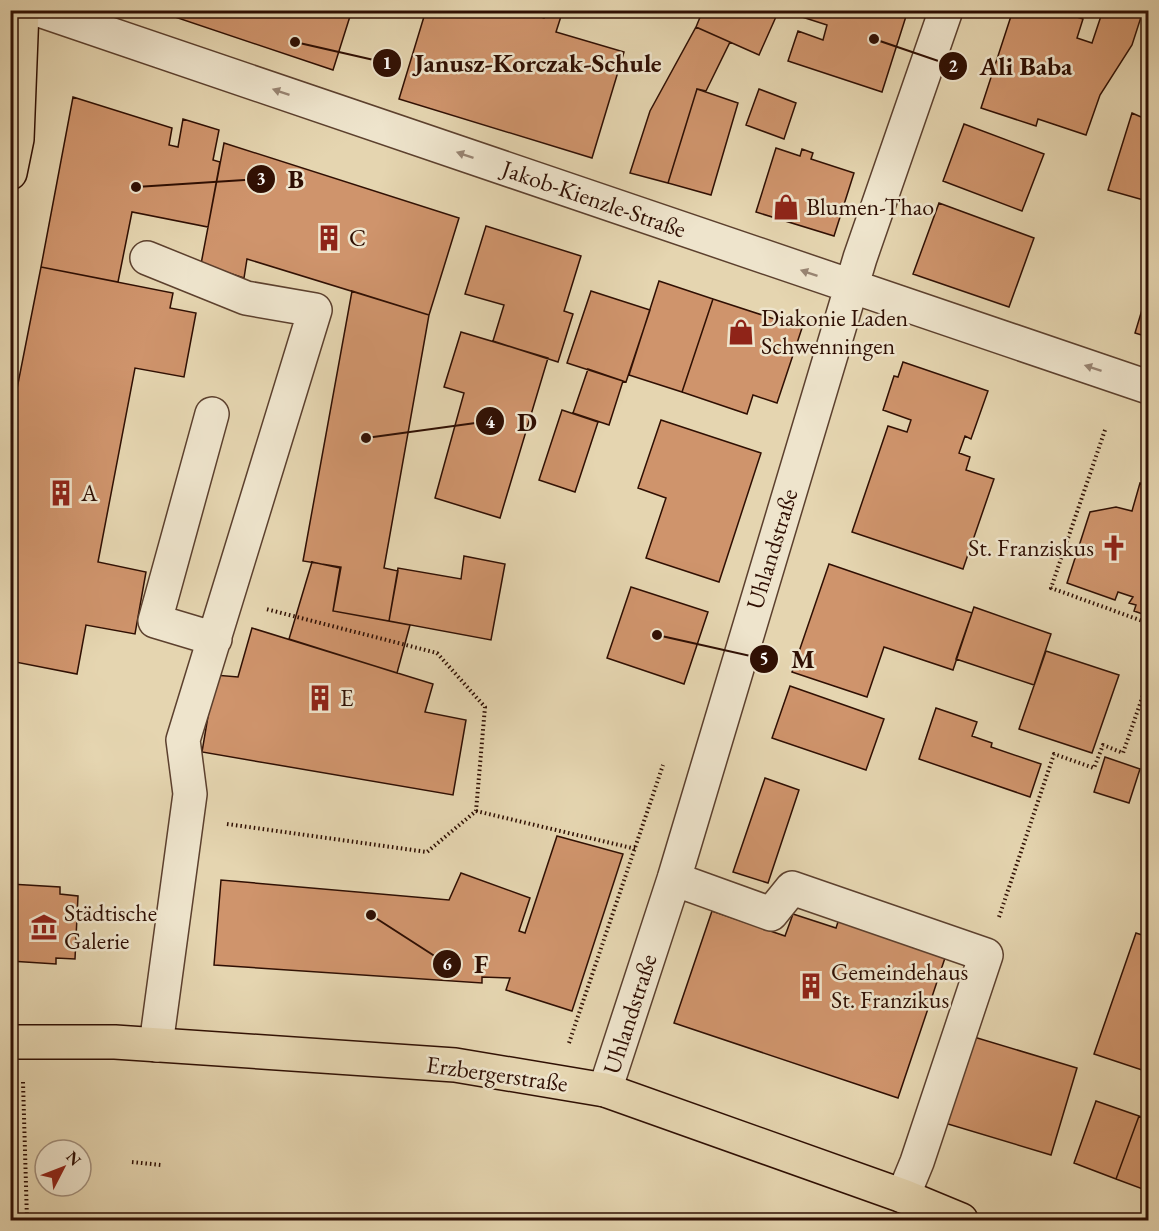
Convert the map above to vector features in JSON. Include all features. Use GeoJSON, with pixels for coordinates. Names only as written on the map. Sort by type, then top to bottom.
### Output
{"type":"FeatureCollection","features":[{"type":"Feature","properties":{"kind":"main road"},"geometry":{"type":"LineString","coordinates":[[10,173],[17,139],[22,10]]}},
{"type":"Feature","properties":{"kind":"main road","name":"Erzbergerstraße"},"geometry":{"type":"LineString","coordinates":[[10,1042],[115,1042],[455,1065],[605,1090],[903,1196],[961,1221]]}},
{"type":"Feature","properties":{"kind":"street","name":"Jakob-Kienzle-Straße"},"geometry":{"type":"LineString","coordinates":[[39,10],[1149,387]]}},
{"type":"Feature","properties":{"kind":"street","name":"Uhlandstraße"},"geometry":{"type":"LineString","coordinates":[[605,1090],[676,870],[850,287],[946,10]]}},
{"type":"Feature","properties":{"kind":"street"},"geometry":{"type":"LineString","coordinates":[[147,258],[246,298],[315,310],[183,740],[190,794],[156,1045]]}},
{"type":"Feature","properties":{"kind":"street"},"geometry":{"type":"LineString","coordinates":[[212,414],[155,621],[215,639]]}},
{"type":"Feature","properties":{"kind":"street"},"geometry":{"type":"LineString","coordinates":[[676,870],[771,914],[792,888],[986,955],[917,1162],[903,1196]]}},
{"type":"Feature","properties":{"kind":"path"},"geometry":{"type":"LineString","coordinates":[[1105,430],[1051,588],[1149,623]]}},
{"type":"Feature","properties":{"kind":"path"},"geometry":{"type":"LineString","coordinates":[[224,824],[427,852],[476,811],[485,707],[437,653],[227,599]]}},
{"type":"Feature","properties":{"kind":"path"},"geometry":{"type":"LineString","coordinates":[[986,955],[1054,754],[1094,768],[1102,746],[1123,753],[1149,681]]}},
{"type":"Feature","properties":{"kind":"path"},"geometry":{"type":"LineString","coordinates":[[476,811],[676,870]]}},
{"type":"Feature","properties":{"kind":"path"},"geometry":{"type":"LineString","coordinates":[[23,1082],[27,1221]]}},
{"type":"Feature","properties":{"kind":"path"},"geometry":{"type":"LineString","coordinates":[[132,1162],[161,1166]]}},
{"type":"Feature","properties":{"kind":"building"},"geometry":{"type":"Polygon","coordinates":[[[163,10],[352,10],[333,70],[163,13],[163,10]]]}},
{"type":"Feature","properties":{"kind":"building"},"geometry":{"type":"Polygon","coordinates":[[[426,10],[487,10],[502,15],[503,10],[520,10],[544,18],[546,10],[563,10],[556,32],[624,52],[592,158],[399,99],[426,10]]]}},
{"type":"Feature","properties":{"kind":"building"},"geometry":{"type":"Polygon","coordinates":[[[703,10],[779,10],[759,55],[696,27],[703,10]]]}},
{"type":"Feature","properties":{"kind":"building"},"geometry":{"type":"Polygon","coordinates":[[[801,10],[908,10],[882,92],[788,61],[798,31],[823,40],[827,25],[799,16],[801,10]]]}},
{"type":"Feature","properties":{"kind":"building"},"geometry":{"type":"Polygon","coordinates":[[[1013,10],[1056,10],[1083,19],[1077,38],[1092,43],[1103,10],[1130,10],[1142,14],[1132,45],[1100,95],[1086,135],[1038,119],[1036,126],[981,108],[1013,10]]]}},
{"type":"Feature","properties":{"kind":"building"},"geometry":{"type":"Polygon","coordinates":[[[696,27],[730,42],[706,91],[697,89],[668,183],[630,173],[650,111],[696,27]]]}},
{"type":"Feature","properties":{"kind":"building"},"geometry":{"type":"Polygon","coordinates":[[[697,89],[738,103],[711,195],[668,183],[697,89]]]}},
{"type":"Feature","properties":{"kind":"building"},"geometry":{"type":"Polygon","coordinates":[[[759,89],[796,103],[784,139],[746,125],[759,89]]]}},
{"type":"Feature","properties":{"kind":"building"},"geometry":{"type":"Polygon","coordinates":[[[73,97],[172,128],[169,145],[178,147],[183,119],[219,130],[213,160],[220,162],[208,227],[132,212],[118,282],[41,267],[73,97]]]}},
{"type":"Feature","properties":{"kind":"building"},"geometry":{"type":"Polygon","coordinates":[[[1132,113],[1148,120],[1147,201],[1108,190],[1132,113]]]}},
{"type":"Feature","properties":{"kind":"building"},"geometry":{"type":"Polygon","coordinates":[[[964,124],[1044,154],[1022,211],[943,181],[964,124]]]}},
{"type":"Feature","properties":{"kind":"building","name":"C"},"geometry":{"type":"Polygon","coordinates":[[[224,143],[459,218],[429,315],[247,259],[244,278],[201,264],[224,143]]]}},
{"type":"Feature","properties":{"kind":"building"},"geometry":{"type":"Polygon","coordinates":[[[776,148],[800,156],[802,149],[813,153],[811,159],[854,173],[834,236],[756,212],[776,148]]]}},
{"type":"Feature","properties":{"kind":"building"},"geometry":{"type":"Polygon","coordinates":[[[939,203],[1034,238],[1009,307],[913,274],[939,203]]]}},
{"type":"Feature","properties":{"kind":"building"},"geometry":{"type":"Polygon","coordinates":[[[486,226],[581,256],[564,311],[573,314],[558,362],[493,341],[504,305],[465,294],[486,226]]]}},
{"type":"Feature","properties":{"kind":"building","name":"A"},"geometry":{"type":"Polygon","coordinates":[[[41,267],[173,293],[170,308],[196,313],[184,377],[135,368],[98,562],[146,572],[135,634],[86,625],[77,674],[10,661],[10,424],[41,267]]]}},
{"type":"Feature","properties":{"kind":"building"},"geometry":{"type":"Polygon","coordinates":[[[659,281],[713,299],[682,392],[629,375],[659,281]]]}},
{"type":"Feature","properties":{"kind":"building"},"geometry":{"type":"Polygon","coordinates":[[[1148,290],[1148,337],[1135,333],[1148,290]]]}},
{"type":"Feature","properties":{"kind":"building"},"geometry":{"type":"Polygon","coordinates":[[[352,291],[429,315],[384,568],[398,571],[389,621],[333,611],[341,567],[303,561],[352,291]]]}},
{"type":"Feature","properties":{"kind":"building"},"geometry":{"type":"Polygon","coordinates":[[[591,291],[650,310],[626,382],[567,363],[591,291]]]}},
{"type":"Feature","properties":{"kind":"building"},"geometry":{"type":"Polygon","coordinates":[[[713,299],[802,328],[777,403],[753,395],[747,414],[682,392],[713,299]]]}},
{"type":"Feature","properties":{"kind":"building"},"geometry":{"type":"Polygon","coordinates":[[[461,332],[548,358],[500,518],[435,498],[464,393],[444,387],[461,332]]]}},
{"type":"Feature","properties":{"kind":"building"},"geometry":{"type":"Polygon","coordinates":[[[903,362],[988,391],[971,439],[965,436],[959,453],[970,457],[966,470],[994,479],[963,569],[852,532],[888,426],[907,432],[911,420],[883,410],[894,376],[898,377],[903,362]]]}},
{"type":"Feature","properties":{"kind":"building"},"geometry":{"type":"Polygon","coordinates":[[[588,369],[623,381],[609,425],[573,413],[588,369]]]}},
{"type":"Feature","properties":{"kind":"building"},"geometry":{"type":"Polygon","coordinates":[[[562,410],[598,422],[575,492],[539,480],[562,410]]]}},
{"type":"Feature","properties":{"kind":"building"},"geometry":{"type":"Polygon","coordinates":[[[661,420],[761,453],[719,582],[646,558],[666,498],[638,488],[661,420]]]}},
{"type":"Feature","properties":{"kind":"building","name":"St. Franziskus"},"geometry":{"type":"Polygon","coordinates":[[[1140,483],[1148,486],[1148,616],[1134,611],[1136,605],[1129,603],[1133,597],[1118,592],[1115,600],[1067,583],[1090,512],[1116,507],[1132,511],[1140,483]]]}},
{"type":"Feature","properties":{"kind":"building"},"geometry":{"type":"Polygon","coordinates":[[[464,556],[505,564],[491,640],[389,621],[398,568],[461,579],[464,556]]]}},
{"type":"Feature","properties":{"kind":"building"},"geometry":{"type":"Polygon","coordinates":[[[312,562],[340,568],[333,611],[410,625],[397,673],[289,639],[312,562]]]}},
{"type":"Feature","properties":{"kind":"building"},"geometry":{"type":"Polygon","coordinates":[[[829,564],[972,613],[953,670],[884,647],[867,697],[792,672],[829,564]]]}},
{"type":"Feature","properties":{"kind":"building"},"geometry":{"type":"Polygon","coordinates":[[[631,587],[708,612],[684,684],[607,658],[631,587]]]}},
{"type":"Feature","properties":{"kind":"building"},"geometry":{"type":"Polygon","coordinates":[[[974,607],[1051,634],[1034,685],[956,659],[974,607]]]}},
{"type":"Feature","properties":{"kind":"building","name":"E"},"geometry":{"type":"Polygon","coordinates":[[[252,628],[433,684],[425,712],[466,720],[453,795],[202,752],[215,675],[238,677],[252,628]]]}},
{"type":"Feature","properties":{"kind":"building"},"geometry":{"type":"Polygon","coordinates":[[[1046,651],[1119,675],[1092,753],[1019,729],[1046,651]]]}},
{"type":"Feature","properties":{"kind":"building"},"geometry":{"type":"Polygon","coordinates":[[[790,686],[884,719],[866,770],[772,738],[790,686]]]}},
{"type":"Feature","properties":{"kind":"building"},"geometry":{"type":"Polygon","coordinates":[[[936,708],[977,722],[972,736],[992,743],[991,747],[1041,764],[1030,797],[919,759],[936,708]]]}},
{"type":"Feature","properties":{"kind":"building"},"geometry":{"type":"Polygon","coordinates":[[[1105,757],[1140,769],[1129,803],[1094,792],[1105,757]]]}},
{"type":"Feature","properties":{"kind":"building"},"geometry":{"type":"Polygon","coordinates":[[[765,778],[799,790],[768,883],[733,872],[765,778]]]}},
{"type":"Feature","properties":{"kind":"building"},"geometry":{"type":"Polygon","coordinates":[[[557,836],[623,854],[572,1011],[506,990],[510,978],[482,977],[482,983],[214,965],[221,880],[449,900],[461,873],[530,898],[519,931],[525,933],[557,836]]]}},
{"type":"Feature","properties":{"kind":"building","name":"Städtische Galerie"},"geometry":{"type":"Polygon","coordinates":[[[10,884],[60,887],[60,894],[78,896],[75,959],[56,958],[56,964],[10,961],[10,884]]]}},
{"type":"Feature","properties":{"kind":"building","name":"Gemeindehaus St. Franzikus"},"geometry":{"type":"Polygon","coordinates":[[[712,911],[785,936],[793,914],[836,928],[841,913],[948,949],[898,1098],[674,1023],[712,911]]]}},
{"type":"Feature","properties":{"kind":"building"},"geometry":{"type":"Polygon","coordinates":[[[1136,933],[1148,937],[1148,1072],[1094,1054],[1136,933]]]}},
{"type":"Feature","properties":{"kind":"building"},"geometry":{"type":"Polygon","coordinates":[[[964,1034],[1077,1068],[1051,1155],[938,1121],[964,1034]]]}},
{"type":"Feature","properties":{"kind":"building"},"geometry":{"type":"Polygon","coordinates":[[[1096,1101],[1139,1116],[1116,1179],[1074,1163],[1096,1101]]]}},
{"type":"Feature","properties":{"kind":"building"},"geometry":{"type":"Polygon","coordinates":[[[1139,1116],[1148,1120],[1148,1191],[1116,1179],[1139,1116]]]}},
{"type":"Feature","properties":{"kind":"building"},"geometry":{"type":"Polygon","coordinates":[[[10,1190],[14,1190],[12,1220],[10,1220],[10,1190]]]}},
{"type":"Feature","properties":{"kind":"place","name":"Ali Baba"},"geometry":{"type":"Point","coordinates":[874,39]}},
{"type":"Feature","properties":{"kind":"place","name":"Janusz-Korczak-Schule"},"geometry":{"type":"Point","coordinates":[295,42]}},
{"type":"Feature","properties":{"kind":"place","name":"B"},"geometry":{"type":"Point","coordinates":[136,187]}},
{"type":"Feature","properties":{"kind":"place","name":"Blumen-Thao"},"geometry":{"type":"Point","coordinates":[786,207]}},
{"type":"Feature","properties":{"kind":"place","name":"C"},"geometry":{"type":"Point","coordinates":[329,238]}},
{"type":"Feature","properties":{"kind":"place","name":"Diakonie Laden Schwenningen"},"geometry":{"type":"Point","coordinates":[741,332]}},
{"type":"Feature","properties":{"kind":"place","name":"D"},"geometry":{"type":"Point","coordinates":[366,438]}},
{"type":"Feature","properties":{"kind":"place","name":"A"},"geometry":{"type":"Point","coordinates":[61,493]}},
{"type":"Feature","properties":{"kind":"place","name":"St. Franziskus"},"geometry":{"type":"Point","coordinates":[1114,548]}},
{"type":"Feature","properties":{"kind":"place","name":"M"},"geometry":{"type":"Point","coordinates":[657,635]}},
{"type":"Feature","properties":{"kind":"place","name":"E"},"geometry":{"type":"Point","coordinates":[320,698]}},
{"type":"Feature","properties":{"kind":"place","name":"F"},"geometry":{"type":"Point","coordinates":[371,915]}},
{"type":"Feature","properties":{"kind":"place","name":"Städtische Galerie"},"geometry":{"type":"Point","coordinates":[44,927]}},
{"type":"Feature","properties":{"kind":"place","name":"Gemeindehaus St. Franzikus"},"geometry":{"type":"Point","coordinates":[811,986]}}]}
